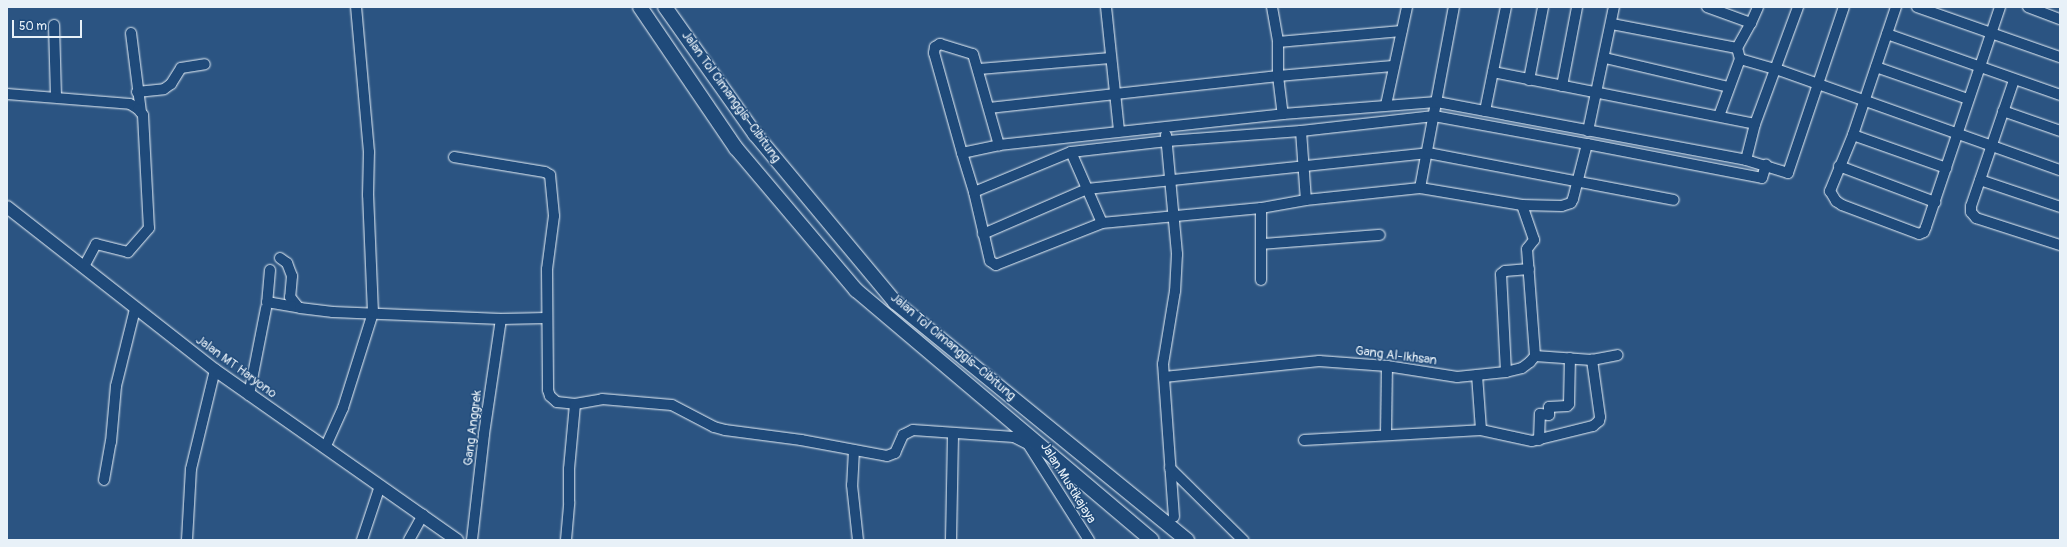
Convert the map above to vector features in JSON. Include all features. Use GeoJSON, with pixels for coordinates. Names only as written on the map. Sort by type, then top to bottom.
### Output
{"type":"FeatureCollection","features":[{"type":"Feature","properties":{"kind":"highway","name":"Jalan Tol Cimanggis–Cibitung"},"geometry":{"type":"LineString","coordinates":[[640,7],[736,148],[856,290],[1152,540]]}},
{"type":"Feature","properties":{"kind":"highway","name":"Jalan Tol Cimanggis–Cibitung"},"geometry":{"type":"LineString","coordinates":[[665,7],[755,134],[895,302],[1187,540]]}},
{"type":"Feature","properties":{"kind":"main road","name":"Jalan MT Haryono"},"geometry":{"type":"LineString","coordinates":[[7,207],[135,309],[215,370],[423,515],[456,540]]}},
{"type":"Feature","properties":{"kind":"street"},"geometry":{"type":"LineString","coordinates":[[325,448],[343,408],[373,313],[368,195],[369,152],[356,7]]}},
{"type":"Feature","properties":{"kind":"street"},"geometry":{"type":"LineString","coordinates":[[1106,7],[1119,131]]}},
{"type":"Feature","properties":{"kind":"street"},"geometry":{"type":"LineString","coordinates":[[1272,7],[1278,42],[1278,76],[1283,114]]}},
{"type":"Feature","properties":{"kind":"street"},"geometry":{"type":"LineString","coordinates":[[1386,105],[1393,66],[1407,7]]}},
{"type":"Feature","properties":{"kind":"street"},"geometry":{"type":"LineString","coordinates":[[1420,188],[1428,153],[1454,7]]}},
{"type":"Feature","properties":{"kind":"street"},"geometry":{"type":"LineString","coordinates":[[1485,111],[1506,7]]}},
{"type":"Feature","properties":{"kind":"street"},"geometry":{"type":"LineString","coordinates":[[1529,80],[1543,7]]}},
{"type":"Feature","properties":{"kind":"street"},"geometry":{"type":"LineString","coordinates":[[1562,86],[1577,7]]}},
{"type":"Feature","properties":{"kind":"street"},"geometry":{"type":"LineString","coordinates":[[1588,131],[1605,58],[1614,7]]}},
{"type":"Feature","properties":{"kind":"street"},"geometry":{"type":"LineString","coordinates":[[1707,7],[1751,23]]}},
{"type":"Feature","properties":{"kind":"street"},"geometry":{"type":"LineString","coordinates":[[1719,116],[1740,59],[1737,48],[1758,7]]}},
{"type":"Feature","properties":{"kind":"street"},"geometry":{"type":"LineString","coordinates":[[1746,160],[1755,124],[1798,7]]}},
{"type":"Feature","properties":{"kind":"street"},"geometry":{"type":"LineString","coordinates":[[962,153],[999,145],[1119,131],[1283,114],[1437,102],[1746,160],[1788,172],[1844,7]]}},
{"type":"Feature","properties":{"kind":"street"},"geometry":{"type":"LineString","coordinates":[[1896,7],[1853,135],[1830,191],[1839,203],[1918,234],[1924,232],[1935,202],[1968,99],[1992,34],[2000,7]]}},
{"type":"Feature","properties":{"kind":"street"},"geometry":{"type":"LineString","coordinates":[[1917,7],[2060,57]]}},
{"type":"Feature","properties":{"kind":"street"},"geometry":{"type":"LineString","coordinates":[[2028,7],[2060,19]]}},
{"type":"Feature","properties":{"kind":"street"},"geometry":{"type":"LineString","coordinates":[[1612,24],[1737,48]]}},
{"type":"Feature","properties":{"kind":"street"},"geometry":{"type":"LineString","coordinates":[[54,25],[56,97]]}},
{"type":"Feature","properties":{"kind":"street"},"geometry":{"type":"LineString","coordinates":[[1278,42],[1402,32]]}},
{"type":"Feature","properties":{"kind":"street"},"geometry":{"type":"LineString","coordinates":[[84,267],[96,244],[128,252],[150,226],[142,115],[137,92],[131,33]]}},
{"type":"Feature","properties":{"kind":"street"},"geometry":{"type":"LineString","coordinates":[[1887,34],[2060,95]]}},
{"type":"Feature","properties":{"kind":"street"},"geometry":{"type":"LineString","coordinates":[[999,145],[974,55],[971,52],[945,44],[940,44],[935,47],[934,53],[974,192],[990,261],[998,265],[1102,223],[1174,215],[1261,208],[1306,200],[1420,188],[1522,205],[1551,207],[1568,205],[1574,199],[1587,144]]}},
{"type":"Feature","properties":{"kind":"street"},"geometry":{"type":"LineString","coordinates":[[979,69],[1111,58]]}},
{"type":"Feature","properties":{"kind":"street"},"geometry":{"type":"LineString","coordinates":[[1605,58],[1729,87]]}},
{"type":"Feature","properties":{"kind":"street"},"geometry":{"type":"LineString","coordinates":[[1740,59],[1776,69],[1817,85],[1958,133],[2060,170]]}},
{"type":"Feature","properties":{"kind":"street"},"geometry":{"type":"LineString","coordinates":[[137,92],[164,89],[171,84],[180,68],[205,64]]}},
{"type":"Feature","properties":{"kind":"street"},"geometry":{"type":"LineString","coordinates":[[989,108],[1278,76],[1393,66]]}},
{"type":"Feature","properties":{"kind":"street"},"geometry":{"type":"LineString","coordinates":[[1876,67],[1968,99]]}},
{"type":"Feature","properties":{"kind":"street"},"geometry":{"type":"LineString","coordinates":[[1493,72],[1755,124]]}},
{"type":"Feature","properties":{"kind":"street"},"geometry":{"type":"LineString","coordinates":[[2014,80],[1980,180],[1972,206],[1972,212],[1976,218],[2060,246]]}},
{"type":"Feature","properties":{"kind":"street"},"geometry":{"type":"LineString","coordinates":[[7,94],[130,104],[141,112]]}},
{"type":"Feature","properties":{"kind":"street"},"geometry":{"type":"LineString","coordinates":[[2003,111],[2060,131]]}},
{"type":"Feature","properties":{"kind":"street"},"geometry":{"type":"LineString","coordinates":[[974,192],[1071,152],[1167,141],[1301,131],[1434,116],[1762,178],[1766,165]]}},
{"type":"Feature","properties":{"kind":"street"},"geometry":{"type":"LineString","coordinates":[[1166,127],[1177,254],[1177,276],[1164,352],[1164,377],[1174,517]]}},
{"type":"Feature","properties":{"kind":"street"},"geometry":{"type":"LineString","coordinates":[[1301,131],[1306,200]]}},
{"type":"Feature","properties":{"kind":"street"},"geometry":{"type":"LineString","coordinates":[[1853,135],[1946,168]]}},
{"type":"Feature","properties":{"kind":"street"},"geometry":{"type":"LineString","coordinates":[[1071,152],[1102,223]]}},
{"type":"Feature","properties":{"kind":"street"},"geometry":{"type":"LineString","coordinates":[[983,234],[1087,189],[1170,179],[1304,167],[1428,153],[1674,200]]}},
{"type":"Feature","properties":{"kind":"street"},"geometry":{"type":"LineString","coordinates":[[454,157],[546,172],[550,175],[554,216],[547,270],[546,318],[548,390],[550,396],[557,402],[575,404],[602,399],[672,405],[706,423],[725,430],[801,440],[854,450],[853,491],[858,540]]}},
{"type":"Feature","properties":{"kind":"street"},"geometry":{"type":"LineString","coordinates":[[1839,166],[1935,202]]}},
{"type":"Feature","properties":{"kind":"street"},"geometry":{"type":"LineString","coordinates":[[1980,180],[2060,207]]}},
{"type":"Feature","properties":{"kind":"street"},"geometry":{"type":"LineString","coordinates":[[1522,205],[1534,240],[1533,243],[1527,247],[1535,356],[1592,360],[1618,355]]}},
{"type":"Feature","properties":{"kind":"street"},"geometry":{"type":"LineString","coordinates":[[1261,208],[1261,280]]}},
{"type":"Feature","properties":{"kind":"street"},"geometry":{"type":"LineString","coordinates":[[1262,244],[1380,235]]}},
{"type":"Feature","properties":{"kind":"street"},"geometry":{"type":"LineString","coordinates":[[280,258],[287,263],[292,276],[290,297],[298,307]]}},
{"type":"Feature","properties":{"kind":"street"},"geometry":{"type":"LineString","coordinates":[[1506,372],[1501,274],[1505,271],[1529,269]]}},
{"type":"Feature","properties":{"kind":"street"},"geometry":{"type":"LineString","coordinates":[[270,270],[267,302],[333,312],[501,318],[546,318]]}},
{"type":"Feature","properties":{"kind":"street"},"geometry":{"type":"LineString","coordinates":[[249,395],[266,308]]}},
{"type":"Feature","properties":{"kind":"street"},"geometry":{"type":"LineString","coordinates":[[104,480],[111,442],[116,386],[135,309]]}},
{"type":"Feature","properties":{"kind":"street","name":"Gang Anggrek"},"geometry":{"type":"LineString","coordinates":[[472,540],[484,434],[501,318]]}},
{"type":"Feature","properties":{"kind":"street","name":"Gang Al-Ikhsan"},"geometry":{"type":"LineString","coordinates":[[1164,377],[1305,362],[1387,366],[1452,377],[1506,372],[1527,365],[1535,356]]}},
{"type":"Feature","properties":{"kind":"street"},"geometry":{"type":"LineString","coordinates":[[1539,440],[1540,414],[1549,415],[1549,407],[1567,406],[1569,404],[1570,358]]}},
{"type":"Feature","properties":{"kind":"street"},"geometry":{"type":"LineString","coordinates":[[1304,440],[1481,430],[1524,441],[1539,440],[1593,426],[1599,421],[1592,360]]}},
{"type":"Feature","properties":{"kind":"street"},"geometry":{"type":"LineString","coordinates":[[1386,435],[1387,366]]}},
{"type":"Feature","properties":{"kind":"street"},"geometry":{"type":"LineString","coordinates":[[187,540],[191,468],[215,370]]}},
{"type":"Feature","properties":{"kind":"street"},"geometry":{"type":"LineString","coordinates":[[1477,375],[1481,430]]}},
{"type":"Feature","properties":{"kind":"street"},"geometry":{"type":"LineString","coordinates":[[566,540],[569,502],[569,464],[575,404]]}},
{"type":"Feature","properties":{"kind":"street","name":"Jalan Mustikajaya"},"geometry":{"type":"LineString","coordinates":[[854,450],[890,456],[895,453],[903,435],[908,431],[926,429],[1014,437],[1028,444],[1089,540]]}},
{"type":"Feature","properties":{"kind":"street"},"geometry":{"type":"LineString","coordinates":[[951,540],[953,432]]}},
{"type":"Feature","properties":{"kind":"street"},"geometry":{"type":"LineString","coordinates":[[1170,468],[1243,540]]}},
{"type":"Feature","properties":{"kind":"street"},"geometry":{"type":"LineString","coordinates":[[362,540],[380,486]]}},
{"type":"Feature","properties":{"kind":"street"},"geometry":{"type":"LineString","coordinates":[[409,540],[423,515]]}}]}
